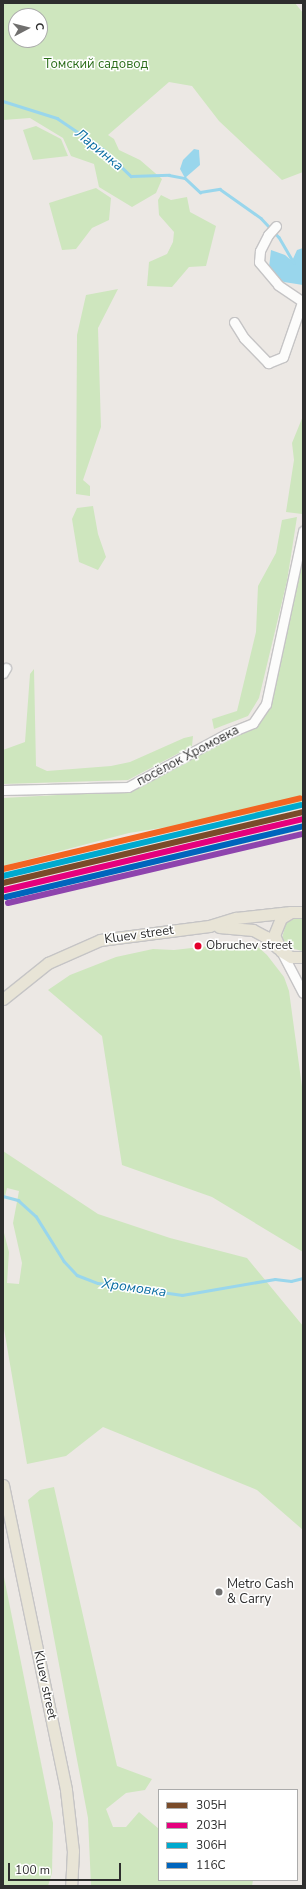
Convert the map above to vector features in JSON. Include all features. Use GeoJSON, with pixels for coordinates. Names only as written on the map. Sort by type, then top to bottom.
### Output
{"type":"FeatureCollection","features":[{"type":"Feature","properties":{"kind":"main road","name":"Kluev street"},"geometry":{"type":"LineString","coordinates":[[3,999],[48,963],[100,940],[209,926],[236,918],[298,911]]}},
{"type":"Feature","properties":{"kind":"main road"},"geometry":{"type":"LineString","coordinates":[[281,951],[275,941],[275,928],[281,918],[298,911]]}},
{"type":"Feature","properties":{"kind":"main road"},"geometry":{"type":"LineString","coordinates":[[209,926],[253,930],[266,937],[281,951],[291,957],[303,957]]}},
{"type":"Feature","properties":{"kind":"main road","name":"Kluev street"},"geometry":{"type":"LineString","coordinates":[[3,1485],[66,1790],[72,1851],[71,1886]]}},
{"type":"Feature","properties":{"kind":"street"},"geometry":{"type":"LineString","coordinates":[[234,322],[244,338],[268,363],[283,357],[303,302],[278,285],[259,262],[260,251],[269,233],[276,226]]}},
{"type":"Feature","properties":{"kind":"street","name":"посёлок Хромовка"},"geometry":{"type":"LineString","coordinates":[[3,790],[128,787],[226,734],[253,723],[266,704],[303,531]]}},
{"type":"Feature","properties":{"kind":"street"},"geometry":{"type":"LineString","coordinates":[[281,951],[303,993]]}},
{"type":"Feature","properties":{"kind":"green space","name":"Томский садовод"},"geometry":{"type":"Polygon","coordinates":[[[3,3],[295,3],[303,13],[303,172],[282,180],[219,121],[192,86],[169,82],[108,135],[114,139],[119,150],[140,160],[162,179],[156,193],[132,207],[99,187],[94,164],[71,156],[63,138],[30,118],[3,120],[3,3]]]}},
{"type":"Feature","properties":{"kind":"green space"},"geometry":{"type":"Polygon","coordinates":[[[36,126],[61,139],[68,156],[33,160],[23,130],[36,126]]]}},
{"type":"Feature","properties":{"kind":"green space"},"geometry":{"type":"Polygon","coordinates":[[[96,188],[111,198],[109,220],[92,228],[76,249],[62,250],[49,203],[96,188]]]}},
{"type":"Feature","properties":{"kind":"green space"},"geometry":{"type":"Polygon","coordinates":[[[161,195],[171,200],[187,197],[190,212],[216,226],[206,266],[189,267],[172,287],[147,286],[149,262],[167,254],[173,242],[174,232],[159,215],[158,200],[161,195]]]}},
{"type":"Feature","properties":{"kind":"green space"},"geometry":{"type":"Polygon","coordinates":[[[118,289],[98,328],[101,427],[83,480],[90,486],[90,496],[76,494],[77,335],[86,295],[118,289]]]}},
{"type":"Feature","properties":{"kind":"green space"},"geometry":{"type":"Polygon","coordinates":[[[303,416],[302,514],[286,512],[294,460],[292,443],[303,416]]]}},
{"type":"Feature","properties":{"kind":"green space"},"geometry":{"type":"Polygon","coordinates":[[[93,506],[98,534],[106,557],[98,570],[79,562],[72,519],[77,508],[93,506]]]}},
{"type":"Feature","properties":{"kind":"green space"},"geometry":{"type":"Polygon","coordinates":[[[297,517],[287,581],[259,698],[248,716],[214,729],[212,719],[237,711],[256,632],[258,586],[276,553],[282,520],[297,517]]]}},
{"type":"Feature","properties":{"kind":"green space"},"geometry":{"type":"Polygon","coordinates":[[[303,547],[303,804],[277,810],[129,833],[3,866],[3,798],[131,791],[224,739],[253,729],[268,710],[303,547]]]}},
{"type":"Feature","properties":{"kind":"green space"},"geometry":{"type":"Polygon","coordinates":[[[34,669],[36,766],[47,771],[111,766],[130,762],[184,738],[193,736],[192,746],[128,780],[3,784],[3,750],[25,742],[30,674],[34,669]]]}},
{"type":"Feature","properties":{"kind":"green space"},"geometry":{"type":"Polygon","coordinates":[[[296,918],[303,919],[302,951],[287,947],[282,938],[286,923],[296,918]]]}},
{"type":"Feature","properties":{"kind":"green space"},"geometry":{"type":"Polygon","coordinates":[[[236,943],[258,947],[267,955],[284,977],[289,991],[303,1094],[303,1252],[212,1197],[122,1165],[102,1036],[48,990],[70,975],[116,957],[153,949],[174,950],[236,943]]]}},
{"type":"Feature","properties":{"kind":"green space"},"geometry":{"type":"Polygon","coordinates":[[[3,1151],[98,1214],[170,1238],[247,1258],[303,1326],[303,1530],[257,1490],[103,1427],[66,1456],[27,1464],[3,1323],[3,1229],[9,1252],[7,1283],[19,1284],[22,1263],[13,1223],[19,1191],[7,1188],[3,1205],[3,1151]]]}},
{"type":"Feature","properties":{"kind":"green space"},"geometry":{"type":"Polygon","coordinates":[[[54,1487],[117,1766],[152,1779],[145,1790],[126,1793],[106,1809],[113,1827],[126,1827],[139,1812],[158,1828],[158,1881],[253,1881],[252,1886],[91,1886],[88,1818],[28,1500],[40,1490],[54,1487]]]}},
{"type":"Feature","properties":{"kind":"green space"},"geometry":{"type":"Polygon","coordinates":[[[3,1572],[53,1823],[52,1873],[48,1886],[3,1886],[3,1572]]]}},
{"type":"Feature","properties":{"kind":"water"},"geometry":{"type":"Polygon","coordinates":[[[194,149],[199,150],[200,165],[185,178],[180,169],[183,160],[194,149]]]}},
{"type":"Feature","properties":{"kind":"water"},"geometry":{"type":"Polygon","coordinates":[[[303,248],[303,285],[284,282],[274,277],[269,268],[271,250],[285,255],[292,261],[297,250],[303,248]]]}},
{"type":"Feature","properties":{"kind":"waterway","name":"Ларинка"},"geometry":{"type":"LineString","coordinates":[[3,101],[57,118],[103,149],[131,176],[169,175],[185,178],[200,192],[220,189],[261,218],[279,237],[294,263]]}},
{"type":"Feature","properties":{"kind":"waterway","name":"Хромовка"},"geometry":{"type":"LineString","coordinates":[[3,1196],[18,1200],[36,1216],[64,1261],[77,1275],[98,1283],[182,1295],[275,1279],[291,1281],[303,1278]]}},
{"type":"Feature","properties":{"kind":"transit line"},"geometry":{"type":"LineString","coordinates":[[3,869],[300,798]]}},
{"type":"Feature","properties":{"kind":"transit line","name":"306Н"},"geometry":{"type":"LineString","coordinates":[[3,876],[301,805]]}},
{"type":"Feature","properties":{"kind":"transit line","name":"305Н"},"geometry":{"type":"LineString","coordinates":[[3,883],[303,812]]}},
{"type":"Feature","properties":{"kind":"transit line","name":"203Н"},"geometry":{"type":"LineString","coordinates":[[5,890],[303,819]]}},
{"type":"Feature","properties":{"kind":"transit line","name":"116С"},"geometry":{"type":"LineString","coordinates":[[6,897],[303,826]]}},
{"type":"Feature","properties":{"kind":"transit line"},"geometry":{"type":"LineString","coordinates":[[8,903],[303,834]]}},
{"type":"Feature","properties":{"kind":"place","name":"Obruchev street"},"geometry":{"type":"Point","coordinates":[198,946]}},
{"type":"Feature","properties":{"kind":"place","name":"Metro Cash & Carry"},"geometry":{"type":"Point","coordinates":[219,1592]}}]}
